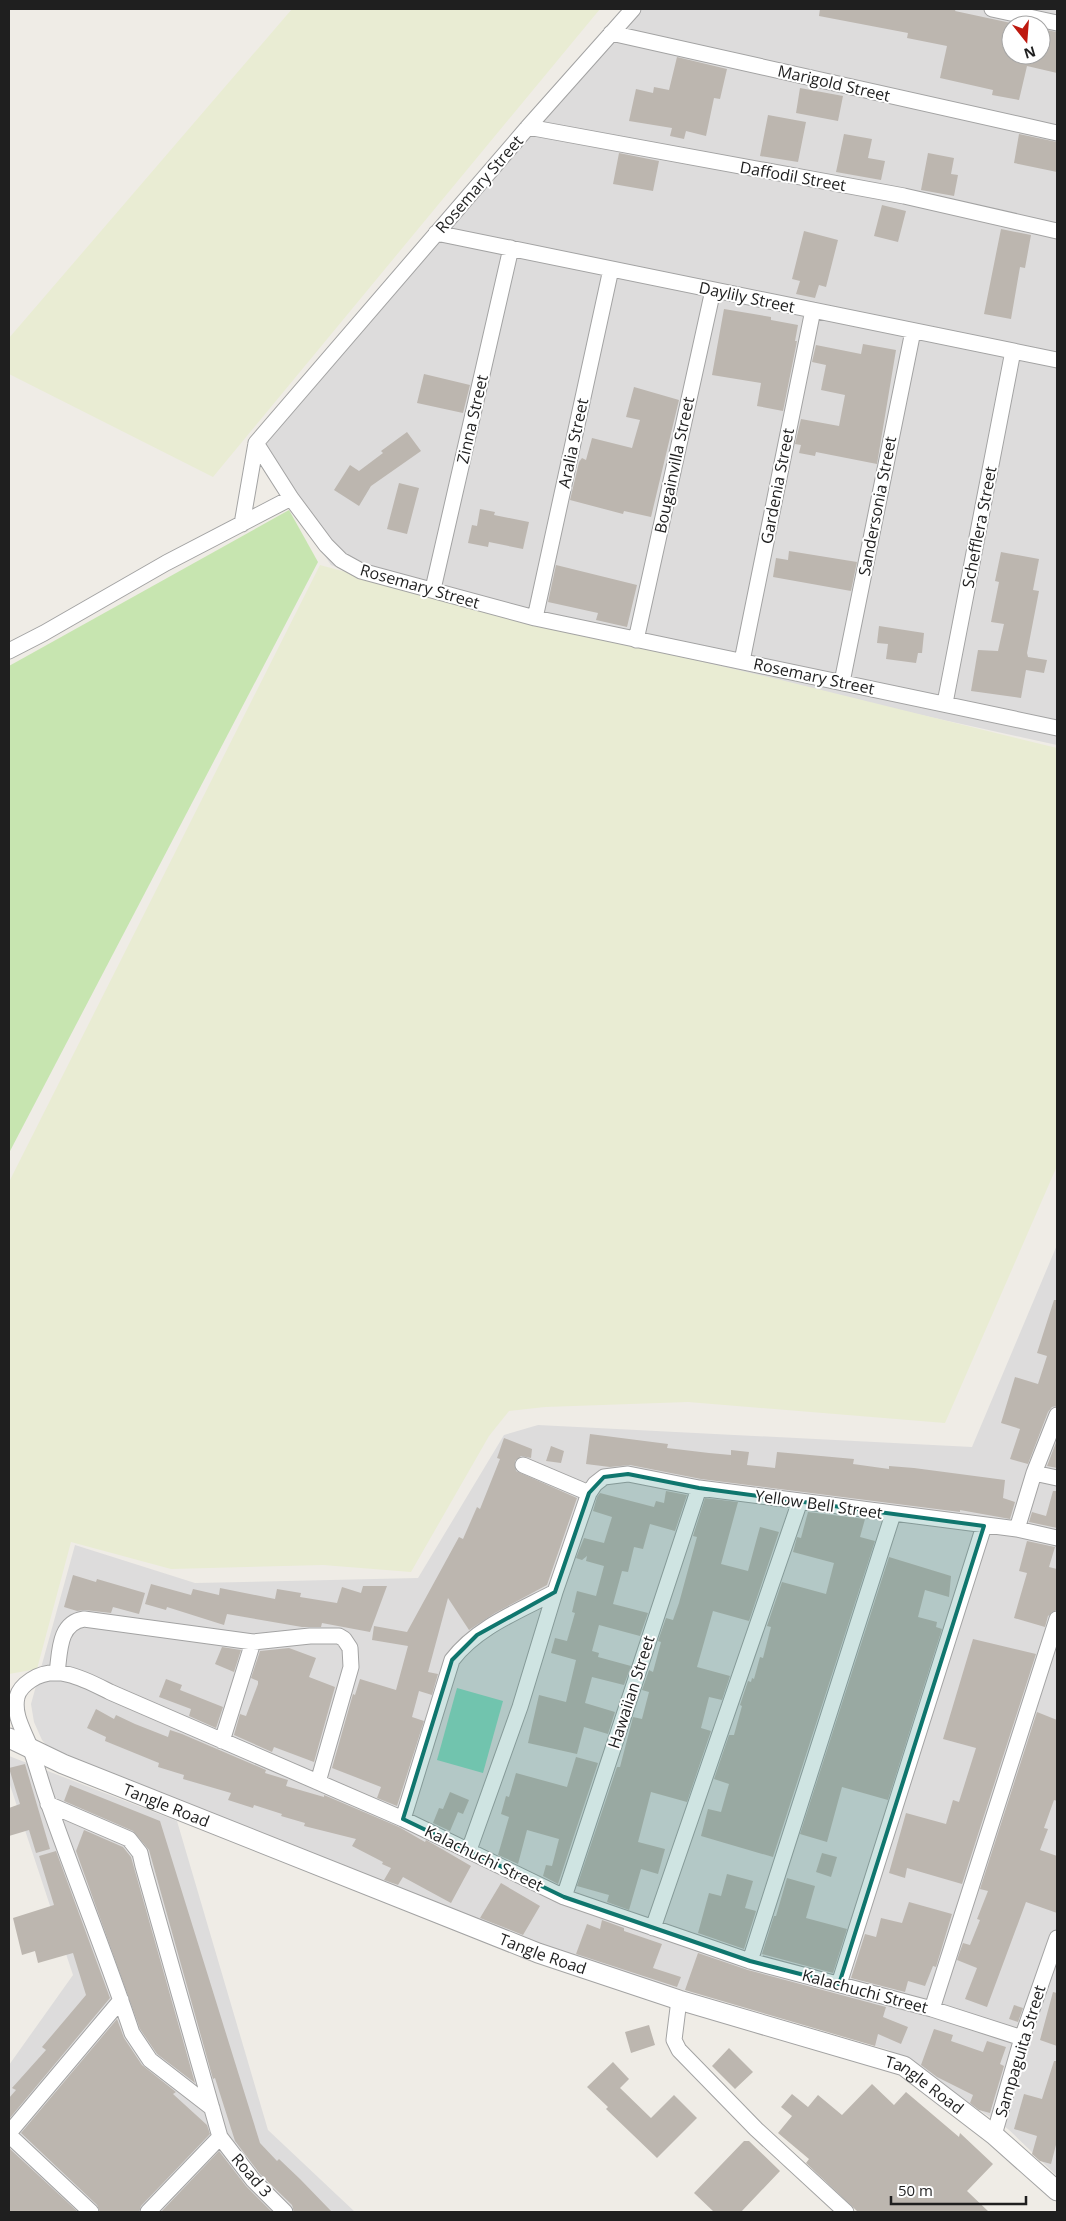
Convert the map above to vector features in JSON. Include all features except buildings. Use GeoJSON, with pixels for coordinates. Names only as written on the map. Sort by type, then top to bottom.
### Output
{"type":"FeatureCollection","features":[{"type":"Feature","properties":{"kind":"street","name":"Rosemary Street"},"geometry":{"type":"LineString","coordinates":[[633,9],[528,127],[256,443],[291,498],[326,545],[341,560],[361,571],[535,618],[1057,728]]}},
{"type":"Feature","properties":{"kind":"street"},"geometry":{"type":"LineString","coordinates":[[992,9],[1057,23]]}},
{"type":"Feature","properties":{"kind":"street","name":"Marigold Street"},"geometry":{"type":"LineString","coordinates":[[611,33],[1057,132]]}},
{"type":"Feature","properties":{"kind":"street","name":"Daffodil Street"},"geometry":{"type":"LineString","coordinates":[[528,127],[904,196],[1057,231]]}},
{"type":"Feature","properties":{"kind":"street","name":"Daylily Street"},"geometry":{"type":"LineString","coordinates":[[436,233],[1057,360]]}},
{"type":"Feature","properties":{"kind":"street","name":"Zinna Street"},"geometry":{"type":"LineString","coordinates":[[433,589],[511,248]]}},
{"type":"Feature","properties":{"kind":"street","name":"Aralia Street"},"geometry":{"type":"LineString","coordinates":[[535,618],[611,269]]}},
{"type":"Feature","properties":{"kind":"street","name":"Bougainvilla Street"},"geometry":{"type":"LineString","coordinates":[[636,640],[713,290]]}},
{"type":"Feature","properties":{"kind":"street","name":"Gardenia Street"},"geometry":{"type":"LineString","coordinates":[[742,661],[813,310]]}},
{"type":"Feature","properties":{"kind":"street","name":"Sandersonia Street"},"geometry":{"type":"LineString","coordinates":[[842,682],[913,331]]}},
{"type":"Feature","properties":{"kind":"street","name":"Schefflera Street"},"geometry":{"type":"LineString","coordinates":[[945,703],[1013,351]]}},
{"type":"Feature","properties":{"kind":"street"},"geometry":{"type":"LineString","coordinates":[[242,524],[256,443]]}},
{"type":"Feature","properties":{"kind":"street"},"geometry":{"type":"LineString","coordinates":[[9,651],[44,634],[166,563],[291,498]]}},
{"type":"Feature","properties":{"kind":"street"},"geometry":{"type":"LineString","coordinates":[[1017,1529],[1034,1473],[1057,1415]]}},
{"type":"Feature","properties":{"kind":"street"},"geometry":{"type":"LineString","coordinates":[[469,1850],[520,1707],[555,1592],[589,1493],[522,1465]]}},
{"type":"Feature","properties":{"kind":"street"},"geometry":{"type":"LineString","coordinates":[[1034,1473],[1057,1478]]}},
{"type":"Feature","properties":{"kind":"street","name":"Yellow Bell Street"},"geometry":{"type":"LineString","coordinates":[[589,1493],[604,1477],[628,1474],[699,1488],[1017,1529],[1057,1538]]}},
{"type":"Feature","properties":{"kind":"street","name":"Hawaiian Street"},"geometry":{"type":"LineString","coordinates":[[564,1897],[699,1488]]}},
{"type":"Feature","properties":{"kind":"street"},"geometry":{"type":"LineString","coordinates":[[653,1928],[800,1501]]}},
{"type":"Feature","properties":{"kind":"street"},"geometry":{"type":"LineString","coordinates":[[750,1961],[893,1514]]}},
{"type":"Feature","properties":{"kind":"street"},"geometry":{"type":"LineString","coordinates":[[839,1984],[984,1526]]}},
{"type":"Feature","properties":{"kind":"street"},"geometry":{"type":"LineString","coordinates":[[403,1820],[452,1660],[463,1646],[477,1635],[555,1592]]}},
{"type":"Feature","properties":{"kind":"street"},"geometry":{"type":"LineString","coordinates":[[932,2009],[1057,1619]]}},
{"type":"Feature","properties":{"kind":"street"},"geometry":{"type":"LineString","coordinates":[[57,1674],[62,1639],[67,1628],[78,1620],[149,1627],[253,1642],[310,1636],[339,1636],[348,1642],[351,1652],[350,1667],[318,1782]]}},
{"type":"Feature","properties":{"kind":"street"},"geometry":{"type":"LineString","coordinates":[[222,1741],[253,1642]]}},
{"type":"Feature","properties":{"kind":"street","name":"Kalachuchi Street"},"geometry":{"type":"LineString","coordinates":[[212,2108],[150,2060],[132,2034],[19,1721],[16,1710],[17,1696],[23,1685],[34,1678],[57,1674],[80,1677],[469,1850],[564,1897],[750,1961],[932,2009],[1022,2038]]}},
{"type":"Feature","properties":{"kind":"street","name":"Tangle Road"},"geometry":{"type":"LineString","coordinates":[[9,1738],[63,1764],[538,1953],[679,2000],[904,2066],[994,2135],[1057,2191]]}},
{"type":"Feature","properties":{"kind":"street"},"geometry":{"type":"LineString","coordinates":[[48,1804],[121,1834],[129,1839],[140,1853],[220,2137],[148,2212]]}},
{"type":"Feature","properties":{"kind":"street","name":"Sampaguita Street"},"geometry":{"type":"LineString","coordinates":[[994,2135],[1022,2038],[1057,1938]]}},
{"type":"Feature","properties":{"kind":"street"},"geometry":{"type":"LineString","coordinates":[[91,2212],[9,2134],[121,2000]]}},
{"type":"Feature","properties":{"kind":"street"},"geometry":{"type":"LineString","coordinates":[[679,2000],[674,2040],[679,2050],[756,2129],[846,2212]]}},
{"type":"Feature","properties":{"kind":"street","name":"Road 3"},"geometry":{"type":"LineString","coordinates":[[220,2137],[253,2180],[285,2212]]}},
{"type":"Feature","properties":{"kind":"highlighted area"},"geometry":{"type":"Polygon","coordinates":[[[628,1474],[699,1488],[984,1526],[839,1984],[750,1961],[564,1897],[403,1819],[452,1660],[477,1635],[555,1592],[589,1493],[604,1477],[628,1474]]]}},
{"type":"Feature","properties":{"kind":"shaded area"},"geometry":{"type":"Polygon","coordinates":[[[639,9],[1057,9],[1057,745],[451,611],[331,565],[254,449],[639,9]]]}},
{"type":"Feature","properties":{"kind":"shaded area"},"geometry":{"type":"Polygon","coordinates":[[[1057,1245],[1057,2176],[1008,2129],[889,2050],[522,1943],[53,1753],[42,1740],[34,1722],[31,1704],[75,1545],[195,1583],[418,1578],[504,1435],[538,1425],[972,1447],[1057,1245]]]}},
{"type":"Feature","properties":{"kind":"shaded area"},"geometry":{"type":"Polygon","coordinates":[[[9,1756],[177,1821],[268,2130],[355,2212],[9,2212],[9,2065],[73,1975],[9,1782],[9,1756]]]}},
{"type":"Feature","properties":{"kind":"green space"},"geometry":{"type":"Polygon","coordinates":[[[292,9],[600,9],[213,477],[9,374],[9,338],[292,9]]]}},
{"type":"Feature","properties":{"kind":"green space"},"geometry":{"type":"Polygon","coordinates":[[[289,510],[318,562],[9,1153],[9,666],[289,510]]]}},
{"type":"Feature","properties":{"kind":"green space"},"geometry":{"type":"Polygon","coordinates":[[[320,565],[526,621],[777,679],[1057,748],[1057,1166],[945,1423],[688,1402],[545,1407],[509,1411],[489,1436],[411,1572],[323,1565],[171,1569],[71,1542],[37,1669],[9,1674],[9,1182],[320,565]]]}},
{"type":"Feature","properties":{"kind":"green space"},"geometry":{"type":"Polygon","coordinates":[[[457,1688],[503,1701],[483,1773],[437,1760],[457,1688]]]}}]}
